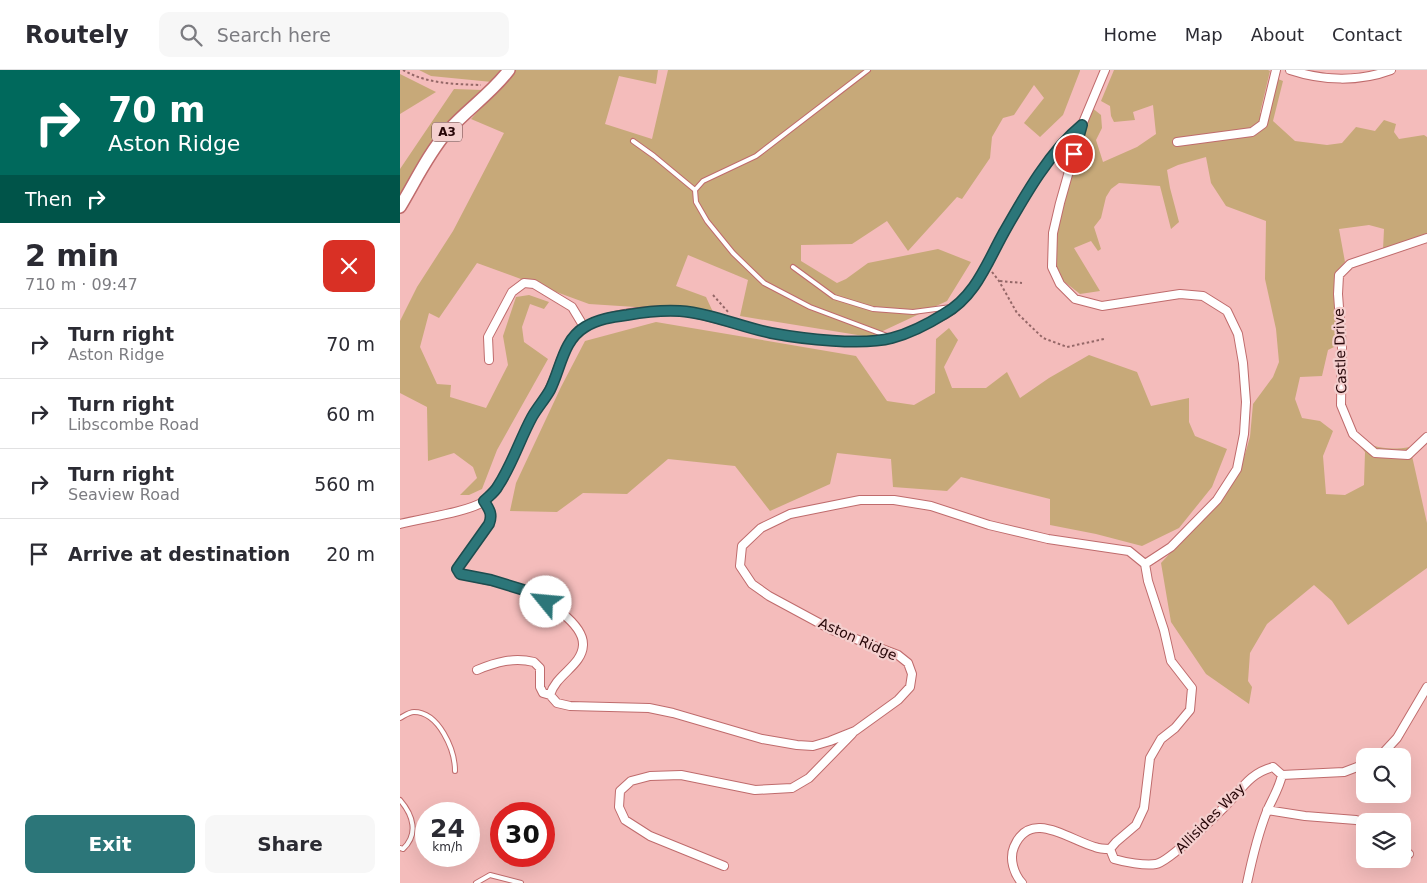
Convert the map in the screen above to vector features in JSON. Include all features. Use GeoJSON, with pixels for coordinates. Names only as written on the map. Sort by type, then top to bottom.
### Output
{"type":"FeatureCollection","features":[{"type":"Feature","properties":{"kind":"main road","name":"A3"},"geometry":{"type":"LineString","coordinates":[[400,207],[447,131],[496,86],[510,70]]}},
{"type":"Feature","properties":{"kind":"street"},"geometry":{"type":"LineString","coordinates":[[1022,883],[1013,868],[1013,850],[1018,837],[1027,830],[1039,828],[1054,830],[1096,848],[1110,849],[1136,825],[1144,808],[1150,758],[1161,739],[1175,728],[1190,710],[1192,688],[1171,661],[1164,630],[1148,581],[1145,564],[1171,547],[1217,500],[1237,469],[1244,434],[1246,402],[1243,363],[1238,334],[1226,311],[1203,296],[1180,294],[1102,306],[1075,299],[1060,284],[1052,266],[1053,233],[1082,125],[1105,70]]}},
{"type":"Feature","properties":{"kind":"street"},"geometry":{"type":"LineString","coordinates":[[1177,142],[1252,132],[1258,129],[1263,124],[1276,70]]}},
{"type":"Feature","properties":{"kind":"street"},"geometry":{"type":"LineString","coordinates":[[1290,70],[1338,80],[1378,75],[1391,70]]}},
{"type":"Feature","properties":{"kind":"street"},"geometry":{"type":"LineString","coordinates":[[400,524],[471,507],[484,501],[497,488],[532,417],[550,390],[559,364],[572,338],[584,327],[602,318],[643,312],[680,311],[772,333],[829,340],[864,341],[892,338],[920,328],[956,307],[979,281],[1015,213],[1053,156],[1071,134],[1082,125]]}},
{"type":"Feature","properties":{"kind":"street","name":"Castle Drive"},"geometry":{"type":"LineString","coordinates":[[1427,238],[1350,264],[1339,275],[1338,294],[1342,348],[1341,405],[1353,434],[1375,453],[1408,455],[1427,437]]}},
{"type":"Feature","properties":{"kind":"street"},"geometry":{"type":"LineString","coordinates":[[489,360],[488,337],[512,292],[524,284],[534,284],[572,307],[584,327]]}},
{"type":"Feature","properties":{"kind":"street","name":"Aston Ridge"},"geometry":{"type":"LineString","coordinates":[[550,695],[557,703],[570,706],[650,708],[762,739],[797,745],[813,746],[830,742],[855,731],[898,700],[910,687],[912,674],[908,663],[898,655],[832,630],[769,596],[752,584],[740,566],[742,546],[761,528],[790,514],[820,507],[860,500],[894,500],[931,506],[989,525],[1048,539],[1130,551],[1145,564]]}},
{"type":"Feature","properties":{"kind":"street"},"geometry":{"type":"LineString","coordinates":[[477,670],[513,659],[534,662],[540,668],[540,687],[543,693],[550,695],[553,685],[577,661],[583,644],[578,628],[564,615],[527,591],[491,580],[460,574],[457,569],[481,536],[491,518],[484,501]]}},
{"type":"Feature","properties":{"kind":"street"},"geometry":{"type":"LineString","coordinates":[[1387,748],[1396,738],[1427,687]]}},
{"type":"Feature","properties":{"kind":"street"},"geometry":{"type":"LineString","coordinates":[[724,866],[650,836],[625,820],[619,806],[620,791],[631,781],[650,776],[681,775],[755,790],[792,788],[809,778],[855,731]]}},
{"type":"Feature","properties":{"kind":"street","name":"Allisides Way"},"geometry":{"type":"LineString","coordinates":[[1110,849],[1114,858],[1122,862],[1155,864],[1162,862],[1168,859],[1229,802],[1250,778],[1262,770],[1272,768],[1282,775],[1344,772],[1356,767]]}},
{"type":"Feature","properties":{"kind":"street"},"geometry":{"type":"LineString","coordinates":[[1247,883],[1252,858],[1267,810],[1278,789],[1282,775]]}},
{"type":"Feature","properties":{"kind":"street"},"geometry":{"type":"LineString","coordinates":[[1267,810],[1305,816],[1356,820]]}},
{"type":"Feature","properties":{"kind":"lane"},"geometry":{"type":"LineString","coordinates":[[695,190],[703,181],[756,156],[868,70]]}},
{"type":"Feature","properties":{"kind":"lane"},"geometry":{"type":"LineString","coordinates":[[633,141],[695,190],[696,202],[707,221],[733,253],[764,283],[810,307],[892,338]]}},
{"type":"Feature","properties":{"kind":"lane"},"geometry":{"type":"LineString","coordinates":[[792,267],[834,297],[873,309],[913,312],[956,307]]}},
{"type":"Feature","properties":{"kind":"lane"},"geometry":{"type":"LineString","coordinates":[[400,718],[412,712],[424,713],[436,721],[448,742],[455,761],[455,771]]}},
{"type":"Feature","properties":{"kind":"lane"},"geometry":{"type":"LineString","coordinates":[[400,800],[411,818],[413,833],[410,842],[403,849],[400,848]]}},
{"type":"Feature","properties":{"kind":"lane"},"geometry":{"type":"LineString","coordinates":[[476,883],[490,875],[520,883]]}},
{"type":"Feature","properties":{"kind":"path"},"geometry":{"type":"LineString","coordinates":[[403,70],[413,76],[446,84],[496,86]]}},
{"type":"Feature","properties":{"kind":"path"},"geometry":{"type":"LineString","coordinates":[[986,265],[999,281],[1017,313],[1043,338],[1067,347],[1104,339]]}},
{"type":"Feature","properties":{"kind":"path"},"geometry":{"type":"LineString","coordinates":[[999,281],[1022,283]]}},
{"type":"Feature","properties":{"kind":"path"},"geometry":{"type":"LineString","coordinates":[[713,295],[741,326]]}},
{"type":"Feature","properties":{"kind":"shaded area"},"geometry":{"type":"Polygon","coordinates":[[[419,70],[501,70],[492,82],[431,76],[419,70]]]}},
{"type":"Feature","properties":{"kind":"shaded area"},"geometry":{"type":"Polygon","coordinates":[[[514,70],[658,70],[656,84],[619,76],[605,124],[652,139],[668,70],[1080,71],[1063,115],[1040,137],[1024,123],[1044,98],[1034,85],[1014,115],[1003,118],[992,137],[990,158],[962,199],[957,197],[908,251],[887,221],[852,244],[801,245],[801,261],[837,283],[846,279],[868,263],[938,249],[971,262],[947,301],[870,337],[740,316],[748,280],[688,255],[676,286],[706,297],[713,312],[589,304],[477,263],[439,318],[429,313],[420,347],[437,384],[451,385],[450,397],[486,408],[508,365],[503,336],[516,297],[529,295],[549,302],[544,309],[530,304],[522,327],[524,342],[548,359],[497,450],[482,489],[469,495],[460,495],[477,478],[473,467],[454,453],[428,461],[427,407],[400,393],[400,321],[417,287],[453,231],[504,133],[471,119],[514,70]]]}},
{"type":"Feature","properties":{"kind":"shaded area"},"geometry":{"type":"Polygon","coordinates":[[[1114,70],[1268,70],[1270,71],[1260,113],[1269,116],[1278,79],[1283,81],[1273,121],[1295,141],[1327,145],[1342,143],[1356,127],[1375,131],[1384,120],[1396,124],[1394,132],[1399,139],[1424,135],[1427,137],[1427,234],[1383,250],[1384,229],[1369,225],[1339,229],[1345,262],[1335,274],[1338,345],[1328,350],[1322,376],[1300,377],[1295,399],[1302,418],[1320,421],[1333,431],[1323,456],[1326,494],[1345,495],[1364,485],[1365,452],[1353,438],[1380,447],[1394,449],[1410,447],[1427,523],[1427,568],[1348,625],[1332,601],[1314,585],[1267,624],[1250,653],[1248,681],[1252,687],[1249,704],[1206,674],[1171,622],[1161,563],[1219,500],[1240,471],[1250,437],[1253,404],[1273,377],[1279,362],[1276,329],[1265,279],[1266,221],[1226,206],[1211,183],[1206,157],[1167,170],[1179,222],[1171,229],[1160,186],[1119,183],[1111,189],[1106,197],[1101,218],[1094,227],[1101,249],[1098,251],[1091,241],[1074,248],[1100,291],[1080,294],[1057,276],[1053,247],[1081,132],[1091,107],[1101,115],[1102,128],[1096,140],[1103,162],[1137,147],[1156,134],[1153,105],[1133,112],[1135,120],[1114,122],[1110,106],[1101,101],[1114,70]]]}},
{"type":"Feature","properties":{"kind":"shaded area"},"geometry":{"type":"Polygon","coordinates":[[[400,74],[436,92],[400,114],[400,74]]]}},
{"type":"Feature","properties":{"kind":"shaded area"},"geometry":{"type":"Polygon","coordinates":[[[454,89],[482,90],[447,124],[400,195],[400,169],[454,89]]]}},
{"type":"Feature","properties":{"kind":"shaded area"},"geometry":{"type":"Polygon","coordinates":[[[656,322],[856,356],[887,401],[914,405],[935,393],[936,339],[949,328],[958,340],[944,367],[952,388],[986,388],[1007,372],[1020,398],[1049,378],[1089,355],[1137,372],[1151,406],[1189,398],[1189,422],[1195,436],[1227,449],[1212,487],[1179,528],[1142,546],[1050,525],[1050,499],[961,477],[947,491],[893,487],[891,459],[837,453],[830,484],[770,511],[735,466],[668,459],[627,494],[583,493],[557,512],[510,511],[516,483],[585,341],[656,322]]]}},
{"type":"Feature","properties":{"kind":"route"},"geometry":{"type":"LineString","coordinates":[[546,602],[527,591],[491,580],[460,574],[457,569],[458,565],[489,524],[490,512],[484,501],[497,488],[532,417],[550,390],[559,364],[572,338],[584,327],[602,318],[643,312],[680,311],[772,333],[829,340],[864,341],[892,338],[920,328],[956,307],[979,281],[1015,213],[1053,156],[1071,134],[1082,125],[1074,154]]}}]}
